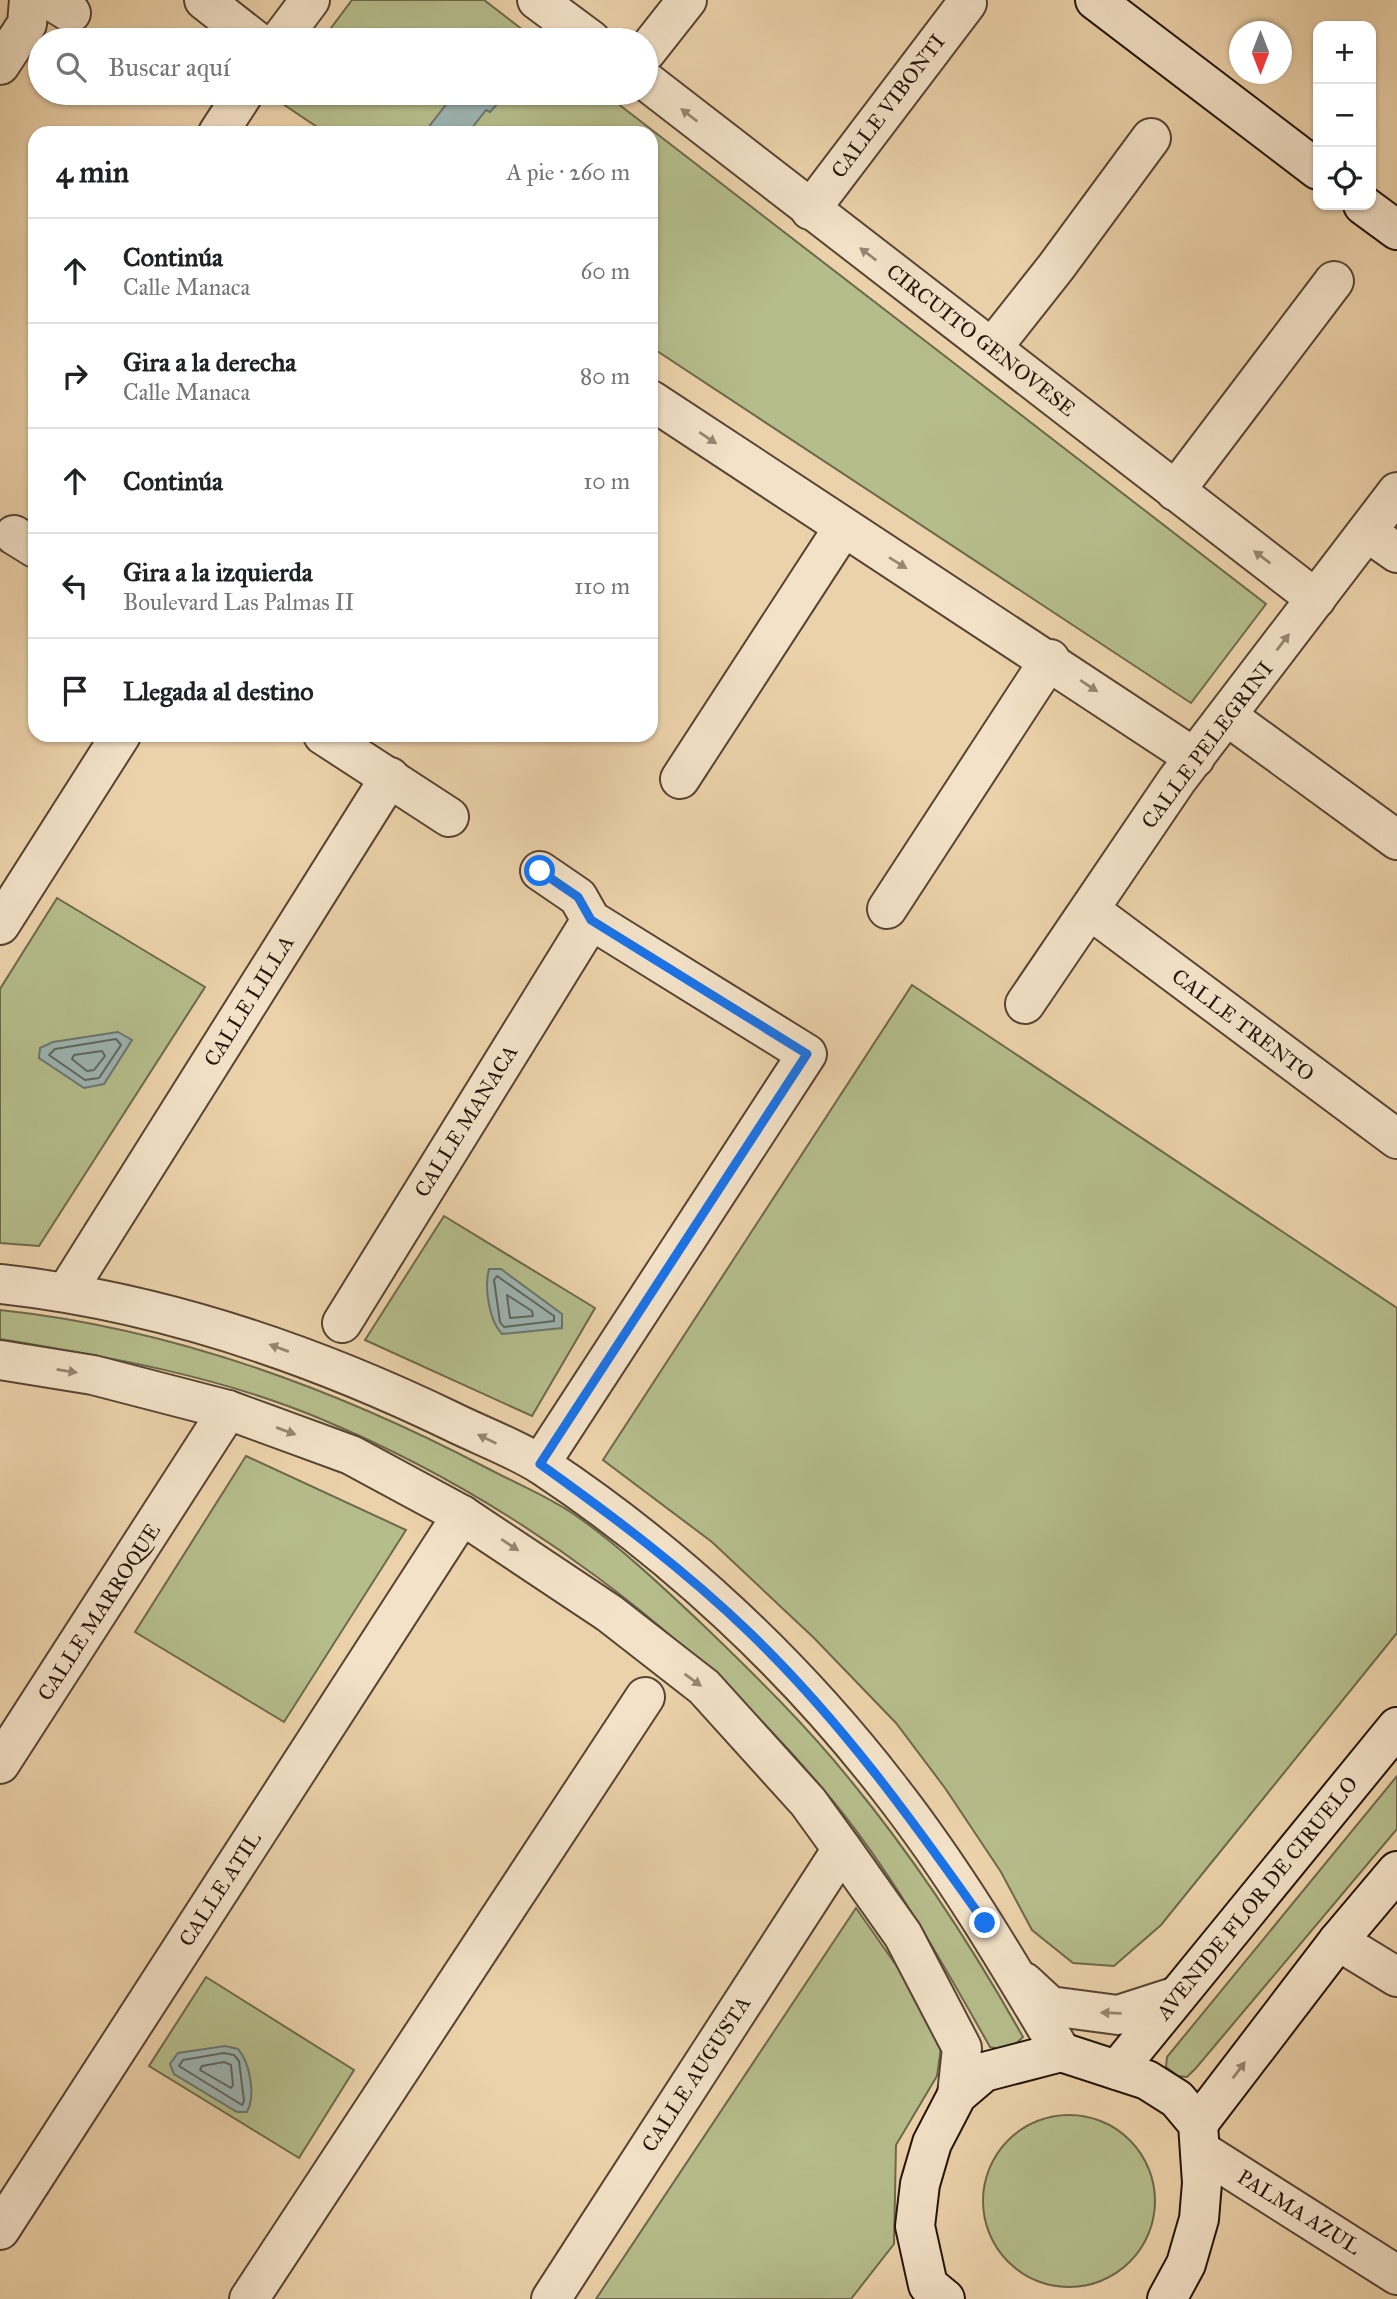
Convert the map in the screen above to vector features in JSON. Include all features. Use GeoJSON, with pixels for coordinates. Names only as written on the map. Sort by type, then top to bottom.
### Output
{"type":"FeatureCollection","features":[{"type":"Feature","properties":{"kind":"street"},"geometry":{"type":"LineString","coordinates":[[0,65],[26,24],[29,0]]}},
{"type":"Feature","properties":{"kind":"street"},"geometry":{"type":"LineString","coordinates":[[204,0],[246,28]]}},
{"type":"Feature","properties":{"kind":"street"},"geometry":{"type":"LineString","coordinates":[[272,28],[310,0]]}},
{"type":"Feature","properties":{"kind":"street"},"geometry":{"type":"LineString","coordinates":[[537,0],[575,28]]}},
{"type":"Feature","properties":{"kind":"street"},"geometry":{"type":"LineString","coordinates":[[658,37],[687,0]]}},
{"type":"Feature","properties":{"kind":"street"},"geometry":{"type":"LineString","coordinates":[[1095,0],[1313,166]]}},
{"type":"Feature","properties":{"kind":"street","name":"CALLE VIBONTI"},"geometry":{"type":"LineString","coordinates":[[810,210],[967,3]]}},
{"type":"Feature","properties":{"kind":"street","name":"CIRCUITO GENOVESE"},"geometry":{"type":"LineString","coordinates":[[658,90],[1316,599]]}},
{"type":"Feature","properties":{"kind":"street"},"geometry":{"type":"LineString","coordinates":[[992,348],[1056,267],[1151,138]]}},
{"type":"Feature","properties":{"kind":"street"},"geometry":{"type":"LineString","coordinates":[[1370,210],[1397,230]]}},
{"type":"Feature","properties":{"kind":"street"},"geometry":{"type":"LineString","coordinates":[[1175,491],[1334,281]]}},
{"type":"Feature","properties":{"kind":"street"},"geometry":{"type":"LineString","coordinates":[[658,405],[843,528],[1049,659],[1195,758]]}},
{"type":"Feature","properties":{"kind":"street","name":"CALLE PELEGRINI"},"geometry":{"type":"LineString","coordinates":[[1025,1004],[1195,758],[1316,599],[1382,543],[1397,492]]}},
{"type":"Feature","properties":{"kind":"street"},"geometry":{"type":"LineString","coordinates":[[680,779],[843,528]]}},
{"type":"Feature","properties":{"kind":"street"},"geometry":{"type":"LineString","coordinates":[[887,909],[1049,659]]}},
{"type":"Feature","properties":{"kind":"street"},"geometry":{"type":"LineString","coordinates":[[1227,716],[1397,840]]}},
{"type":"Feature","properties":{"kind":"street"},"geometry":{"type":"LineString","coordinates":[[0,925],[117,742]]}},
{"type":"Feature","properties":{"kind":"street"},"geometry":{"type":"LineString","coordinates":[[334,742],[449,817]]}},
{"type":"Feature","properties":{"kind":"street","name":"CALLE LILLA"},"geometry":{"type":"LineString","coordinates":[[67,1291],[390,777]]}},
{"type":"Feature","properties":{"kind":"street"},"geometry":{"type":"LineString","coordinates":[[540,871],[578,897],[591,920],[807,1054],[540,1464]]}},
{"type":"Feature","properties":{"kind":"street","name":"CALLE TRENTO"},"geometry":{"type":"LineString","coordinates":[[1090,910],[1397,1139]]}},
{"type":"Feature","properties":{"kind":"street","name":"CALLE MANACA"},"geometry":{"type":"LineString","coordinates":[[342,1322],[591,920]]}},
{"type":"Feature","properties":{"kind":"street"},"geometry":{"type":"LineString","coordinates":[[0,1284],[67,1291],[155,1311],[259,1341],[321,1363],[540,1464],[648,1542],[751,1634],[888,1787],[985,1923],[1061,2052],[984,2072],[957,2095]]}},
{"type":"Feature","properties":{"kind":"street"},"geometry":{"type":"LineString","coordinates":[[0,1360],[93,1375],[228,1410],[351,1455],[462,1515],[609,1612],[704,1687],[807,1802],[842,1849],[903,1935],[962,2048],[957,2095],[932,2143],[920,2184],[915,2226],[931,2294]]}},
{"type":"Feature","properties":{"kind":"street","name":"CALLE MARROQUE"},"geometry":{"type":"LineString","coordinates":[[0,1764],[228,1410]]}},
{"type":"Feature","properties":{"kind":"street","name":"CALLE ATIL"},"geometry":{"type":"LineString","coordinates":[[0,2230],[462,1515]]}},
{"type":"Feature","properties":{"kind":"street"},"geometry":{"type":"LineString","coordinates":[[249,2299],[645,1697]]}},
{"type":"Feature","properties":{"kind":"street","name":"AVENIDE FLOR DE CIRUELO"},"geometry":{"type":"LineString","coordinates":[[1117,2070],[1397,1727]]}},
{"type":"Feature","properties":{"kind":"street","name":"CALLE AUGUSTA"},"geometry":{"type":"LineString","coordinates":[[551,2299],[842,1849]]}},
{"type":"Feature","properties":{"kind":"street"},"geometry":{"type":"LineString","coordinates":[[1167,2299],[1186,2264],[1199,2219],[1202,2183],[1199,2137],[1338,1941],[1397,1871]]}},
{"type":"Feature","properties":{"kind":"street"},"geometry":{"type":"LineString","coordinates":[[1338,1941],[1397,1977]]}},
{"type":"Feature","properties":{"kind":"street"},"geometry":{"type":"LineString","coordinates":[[1014,1972],[1049,2006],[1118,2015],[1177,1996]]}},
{"type":"Feature","properties":{"kind":"street","name":"PALMA AZUL"},"geometry":{"type":"LineString","coordinates":[[1061,2052],[1147,2080],[1177,2099],[1199,2137],[1274,2194],[1397,2275]]}},
{"type":"Feature","properties":{"kind":"green space"},"geometry":{"type":"Polygon","coordinates":[[[352,0],[484,0],[520,28],[331,28],[352,0]]]}},
{"type":"Feature","properties":{"kind":"green space"},"geometry":{"type":"Polygon","coordinates":[[[284,105],[620,105],[647,126],[316,126],[284,105]]]}},
{"type":"Feature","properties":{"kind":"green space"},"geometry":{"type":"Polygon","coordinates":[[[658,135],[1266,604],[1191,703],[658,352],[658,135]]]}},
{"type":"Feature","properties":{"kind":"green space"},"geometry":{"type":"Polygon","coordinates":[[[57,898],[205,987],[39,1246],[0,1243],[0,989],[57,898]]]}},
{"type":"Feature","properties":{"kind":"green space"},"geometry":{"type":"Polygon","coordinates":[[[912,985],[1397,1308],[1397,1633],[1161,1925],[1114,1966],[1073,1963],[1032,1930],[1001,1872],[945,1788],[896,1723],[814,1638],[712,1542],[603,1460],[912,985]]]}},
{"type":"Feature","properties":{"kind":"green space"},"geometry":{"type":"Polygon","coordinates":[[[444,1216],[595,1308],[532,1416],[365,1340],[444,1216]]]}},
{"type":"Feature","properties":{"kind":"green space"},"geometry":{"type":"Polygon","coordinates":[[[0,1310],[126,1331],[188,1347],[310,1387],[428,1438],[551,1500],[588,1524],[702,1624],[779,1700],[834,1760],[921,1873],[964,1938],[1023,2037],[1008,2051],[990,2047],[895,1886],[828,1795],[776,1736],[720,1680],[660,1627],[597,1577],[531,1531],[463,1489],[393,1452],[321,1419],[243,1391],[163,1370],[0,1339],[0,1310]]]}},
{"type":"Feature","properties":{"kind":"green space"},"geometry":{"type":"Polygon","coordinates":[[[246,1456],[406,1530],[284,1722],[135,1632],[246,1456]]]}},
{"type":"Feature","properties":{"kind":"green space"},"geometry":{"type":"Polygon","coordinates":[[[1397,1776],[1397,1829],[1196,2068],[1187,2077],[1178,2076],[1166,2067],[1167,2057],[1397,1776]]]}},
{"type":"Feature","properties":{"kind":"green space"},"geometry":{"type":"Polygon","coordinates":[[[856,1908],[912,1988],[941,2048],[937,2076],[896,2145],[894,2244],[851,2299],[596,2299],[856,1908]]]}},
{"type":"Feature","properties":{"kind":"green space"},"geometry":{"type":"Polygon","coordinates":[[[206,1977],[354,2070],[299,2158],[149,2066],[206,1977]]]}},
{"type":"Feature","properties":{"kind":"green space"},"geometry":{"type":"Polygon","coordinates":[[[1069,2115],[1102,2122],[1130,2140],[1148,2168],[1155,2201],[1148,2234],[1130,2262],[1102,2280],[1069,2287],[1036,2280],[1008,2262],[990,2234],[983,2201],[990,2168],[1008,2140],[1036,2122],[1069,2115]]]}},
{"type":"Feature","properties":{"kind":"water"},"geometry":{"type":"Polygon","coordinates":[[[446,105],[496,105],[490,112],[486,110],[473,126],[429,126],[446,105]]]}},
{"type":"Feature","properties":{"kind":"water"},"geometry":{"type":"Polygon","coordinates":[[[118,1032],[132,1040],[104,1084],[84,1088],[39,1058],[40,1048],[53,1042],[118,1032]]]}},
{"type":"Feature","properties":{"kind":"water"},"geometry":{"type":"Polygon","coordinates":[[[489,1269],[501,1269],[562,1314],[562,1328],[502,1334],[494,1321],[489,1303],[489,1269]]]}},
{"type":"Feature","properties":{"kind":"water"},"geometry":{"type":"Polygon","coordinates":[[[225,2046],[238,2049],[246,2062],[251,2089],[247,2112],[237,2112],[174,2074],[170,2064],[178,2053],[225,2046]]]}},
{"type":"Feature","properties":{"kind":"route"},"geometry":{"type":"LineString","coordinates":[[540,871],[578,897],[591,920],[807,1054],[540,1464],[648,1542],[751,1634],[811,1697],[888,1787],[985,1923]]}}]}
